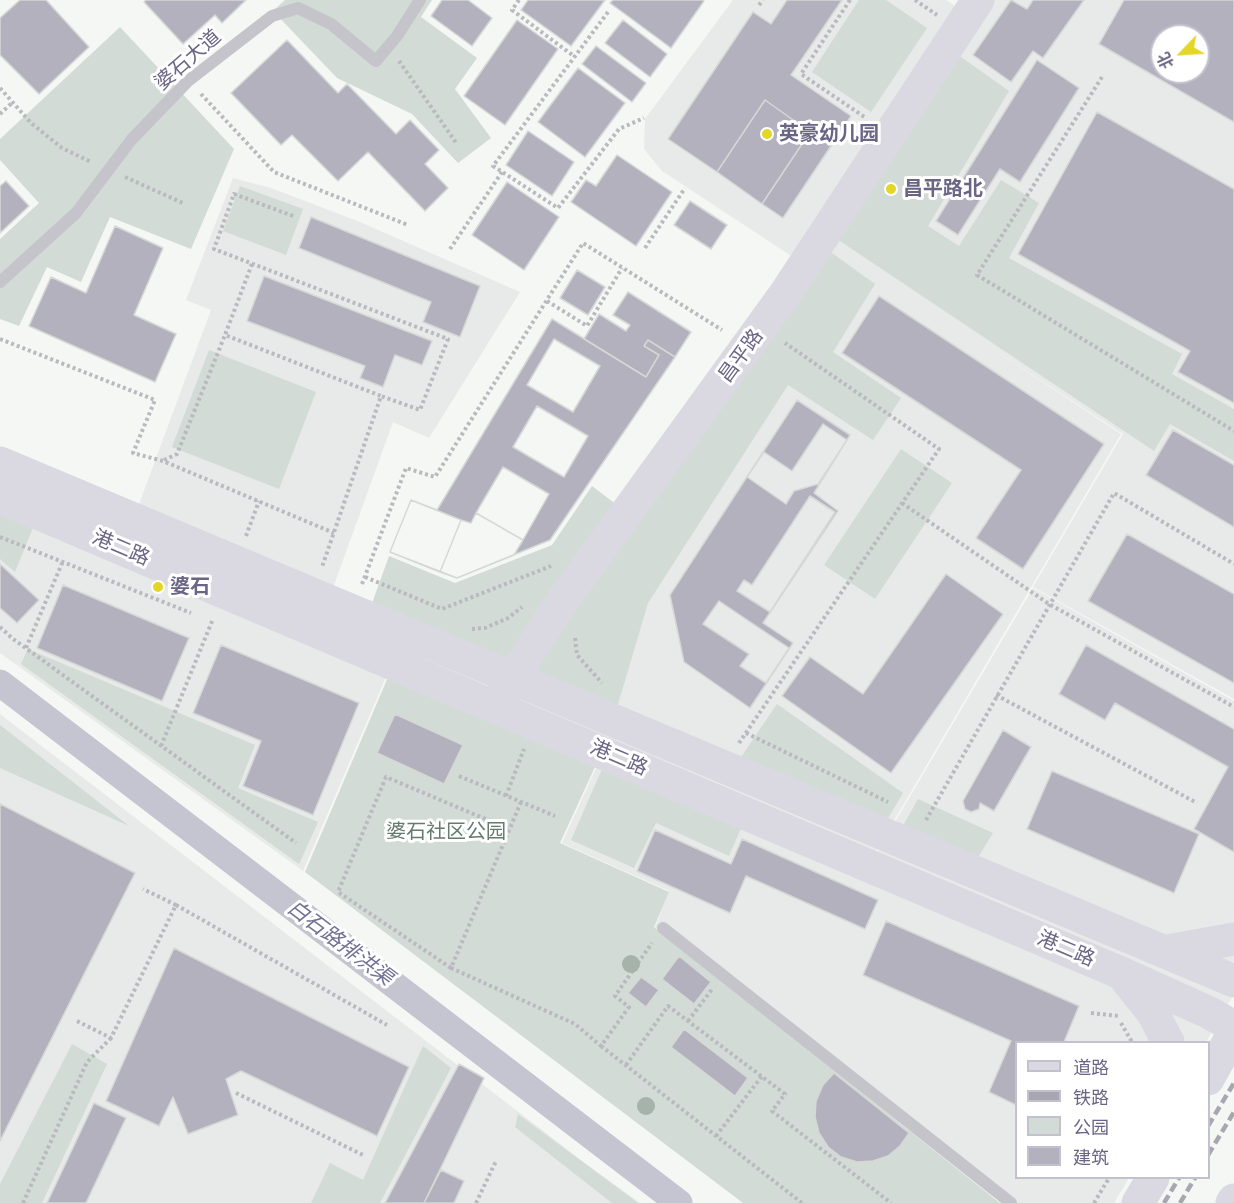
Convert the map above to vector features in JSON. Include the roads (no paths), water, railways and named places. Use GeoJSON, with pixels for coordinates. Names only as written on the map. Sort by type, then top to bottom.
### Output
{"type":"FeatureCollection","features":[{"type":"Feature","properties":{"kind":"street","name":"昌平路"},"geometry":{"type":"LineString","coordinates":[[495,706],[561,603],[761,327],[978,0]]}},
{"type":"Feature","properties":{"kind":"street","name":"港二路"},"geometry":{"type":"LineString","coordinates":[[0,463],[1234,981]]}},
{"type":"Feature","properties":{"kind":"street","name":"港二路"},"geometry":{"type":"LineString","coordinates":[[0,497],[76,529],[218,606],[534,722],[1121,973],[1210,1012],[1234,1027]]}},
{"type":"Feature","properties":{"kind":"street"},"geometry":{"type":"LineString","coordinates":[[1167,951],[1234,939]]}},
{"type":"Feature","properties":{"kind":"street"},"geometry":{"type":"LineString","coordinates":[[1121,973],[1153,1012],[1168,1041]]}},
{"type":"Feature","properties":{"kind":"street"},"geometry":{"type":"LineString","coordinates":[[1210,1077],[1234,1032]]}},
{"type":"Feature","properties":{"kind":"street"},"geometry":{"type":"LineString","coordinates":[[1138,1203],[1152,1179]]}},
{"type":"Feature","properties":{"kind":"lane","name":"婆石大道"},"geometry":{"type":"LineString","coordinates":[[0,282],[76,213],[132,138],[188,81],[272,16],[298,8],[331,24],[375,61],[420,0]]}},
{"type":"Feature","properties":{"kind":"lane"},"geometry":{"type":"LineString","coordinates":[[663,928],[1011,1203]]}},
{"type":"Feature","properties":{"kind":"waterway","name":"白石路排洪渠"},"geometry":{"type":"LineString","coordinates":[[0,683],[679,1203]]}},
{"type":"Feature","properties":{"kind":"railway"},"geometry":{"type":"LineString","coordinates":[[1210,1123],[1234,1083]]}},
{"type":"Feature","properties":{"kind":"railway"},"geometry":{"type":"LineString","coordinates":[[1210,1152],[1234,1112]]}},
{"type":"Feature","properties":{"kind":"railway"},"geometry":{"type":"LineString","coordinates":[[1164,1203],[1178,1179]]}},
{"type":"Feature","properties":{"kind":"railway"},"geometry":{"type":"LineString","coordinates":[[1180,1203],[1194,1179]]}},
{"type":"Feature","properties":{"kind":"place","name":"英豪幼儿园"},"geometry":{"type":"Point","coordinates":[767,134]}},
{"type":"Feature","properties":{"kind":"place","name":"昌平路北"},"geometry":{"type":"Point","coordinates":[891,189]}},
{"type":"Feature","properties":{"kind":"place","name":"婆石"},"geometry":{"type":"Point","coordinates":[158,587]}},
{"type":"Feature","properties":{"kind":"park label","name":"婆石社区公园"},"geometry":{"type":"Point","coordinates":[446,832]}}]}
